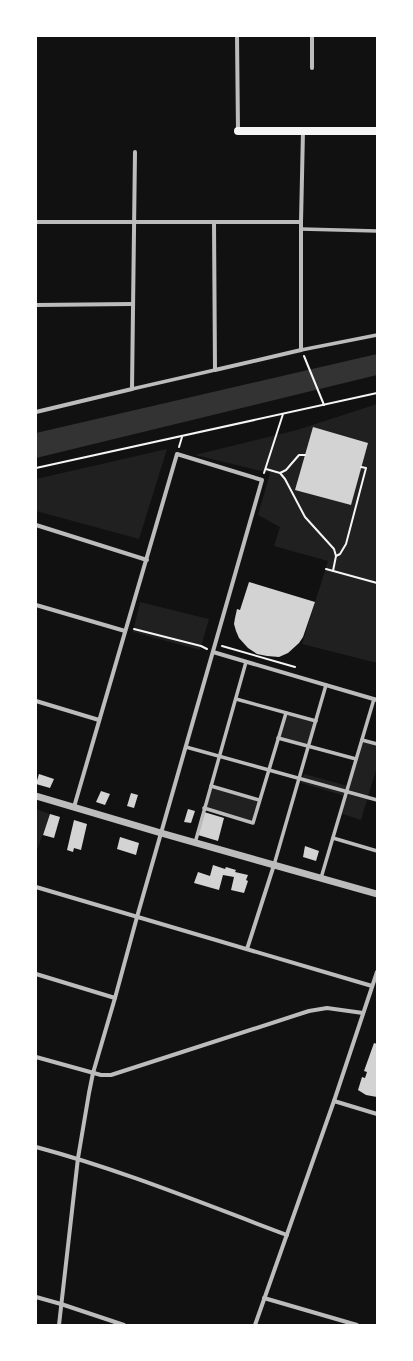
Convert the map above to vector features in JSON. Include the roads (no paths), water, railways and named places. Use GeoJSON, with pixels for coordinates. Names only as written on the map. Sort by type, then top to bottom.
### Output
{"type":"FeatureCollection","features":[{"type":"Feature","properties":{"kind":"main road"},"geometry":{"type":"LineString","coordinates":[[238,131],[377,131]]}},
{"type":"Feature","properties":{"kind":"street"},"geometry":{"type":"LineString","coordinates":[[238,36],[238,131]]}},
{"type":"Feature","properties":{"kind":"street"},"geometry":{"type":"LineString","coordinates":[[312,36],[312,68]]}},
{"type":"Feature","properties":{"kind":"street"},"geometry":{"type":"LineString","coordinates":[[301,350],[303,131]]}},
{"type":"Feature","properties":{"kind":"street"},"geometry":{"type":"LineString","coordinates":[[132,389],[135,152]]}},
{"type":"Feature","properties":{"kind":"street"},"geometry":{"type":"LineString","coordinates":[[36,222],[301,222]]}},
{"type":"Feature","properties":{"kind":"street"},"geometry":{"type":"LineString","coordinates":[[214,222],[215,370]]}},
{"type":"Feature","properties":{"kind":"street"},"geometry":{"type":"LineString","coordinates":[[301,229],[377,231]]}},
{"type":"Feature","properties":{"kind":"street"},"geometry":{"type":"LineString","coordinates":[[36,306],[132,304]]}},
{"type":"Feature","properties":{"kind":"street"},"geometry":{"type":"LineString","coordinates":[[36,412],[301,350],[377,335]]}},
{"type":"Feature","properties":{"kind":"street"},"geometry":{"type":"LineString","coordinates":[[59,1325],[78,1158],[93,1073],[116,998],[137,917],[262,480],[177,454],[74,807]]}},
{"type":"Feature","properties":{"kind":"street"},"geometry":{"type":"LineString","coordinates":[[36,526],[147,560]]}},
{"type":"Feature","properties":{"kind":"street"},"geometry":{"type":"LineString","coordinates":[[36,605],[125,631]]}},
{"type":"Feature","properties":{"kind":"street"},"geometry":{"type":"LineString","coordinates":[[213,652],[376,700],[356,759],[321,878]]}},
{"type":"Feature","properties":{"kind":"street"},"geometry":{"type":"LineString","coordinates":[[195,842],[246,662]]}},
{"type":"Feature","properties":{"kind":"street"},"geometry":{"type":"LineString","coordinates":[[247,949],[274,865],[326,685]]}},
{"type":"Feature","properties":{"kind":"street"},"geometry":{"type":"LineString","coordinates":[[236,699],[316,721]]}},
{"type":"Feature","properties":{"kind":"street"},"geometry":{"type":"LineString","coordinates":[[36,701],[99,720]]}},
{"type":"Feature","properties":{"kind":"street"},"geometry":{"type":"LineString","coordinates":[[204,808],[252,823],[286,713]]}},
{"type":"Feature","properties":{"kind":"street"},"geometry":{"type":"LineString","coordinates":[[278,738],[356,759]]}},
{"type":"Feature","properties":{"kind":"street"},"geometry":{"type":"LineString","coordinates":[[362,740],[377,744]]}},
{"type":"Feature","properties":{"kind":"street"},"geometry":{"type":"LineString","coordinates":[[186,746],[377,800]]}},
{"type":"Feature","properties":{"kind":"street"},"geometry":{"type":"LineString","coordinates":[[211,786],[259,800]]}},
{"type":"Feature","properties":{"kind":"street"},"geometry":{"type":"LineString","coordinates":[[36,796],[377,894]]}},
{"type":"Feature","properties":{"kind":"street"},"geometry":{"type":"LineString","coordinates":[[333,838],[377,851]]}},
{"type":"Feature","properties":{"kind":"street"},"geometry":{"type":"LineString","coordinates":[[36,887],[372,986]]}},
{"type":"Feature","properties":{"kind":"street"},"geometry":{"type":"LineString","coordinates":[[255,1325],[334,1101],[377,972]]}},
{"type":"Feature","properties":{"kind":"street"},"geometry":{"type":"LineString","coordinates":[[36,974],[116,998]]}},
{"type":"Feature","properties":{"kind":"street"},"geometry":{"type":"LineString","coordinates":[[36,1057],[101,1075],[117,1073],[309,1011],[327,1008],[363,1013]]}},
{"type":"Feature","properties":{"kind":"street"},"geometry":{"type":"LineString","coordinates":[[334,1101],[377,1114]]}},
{"type":"Feature","properties":{"kind":"street"},"geometry":{"type":"LineString","coordinates":[[36,1147],[78,1158],[113,1170],[287,1235]]}},
{"type":"Feature","properties":{"kind":"street"},"geometry":{"type":"LineString","coordinates":[[36,1297],[124,1325]]}},
{"type":"Feature","properties":{"kind":"street"},"geometry":{"type":"LineString","coordinates":[[264,1298],[357,1325]]}}]}
